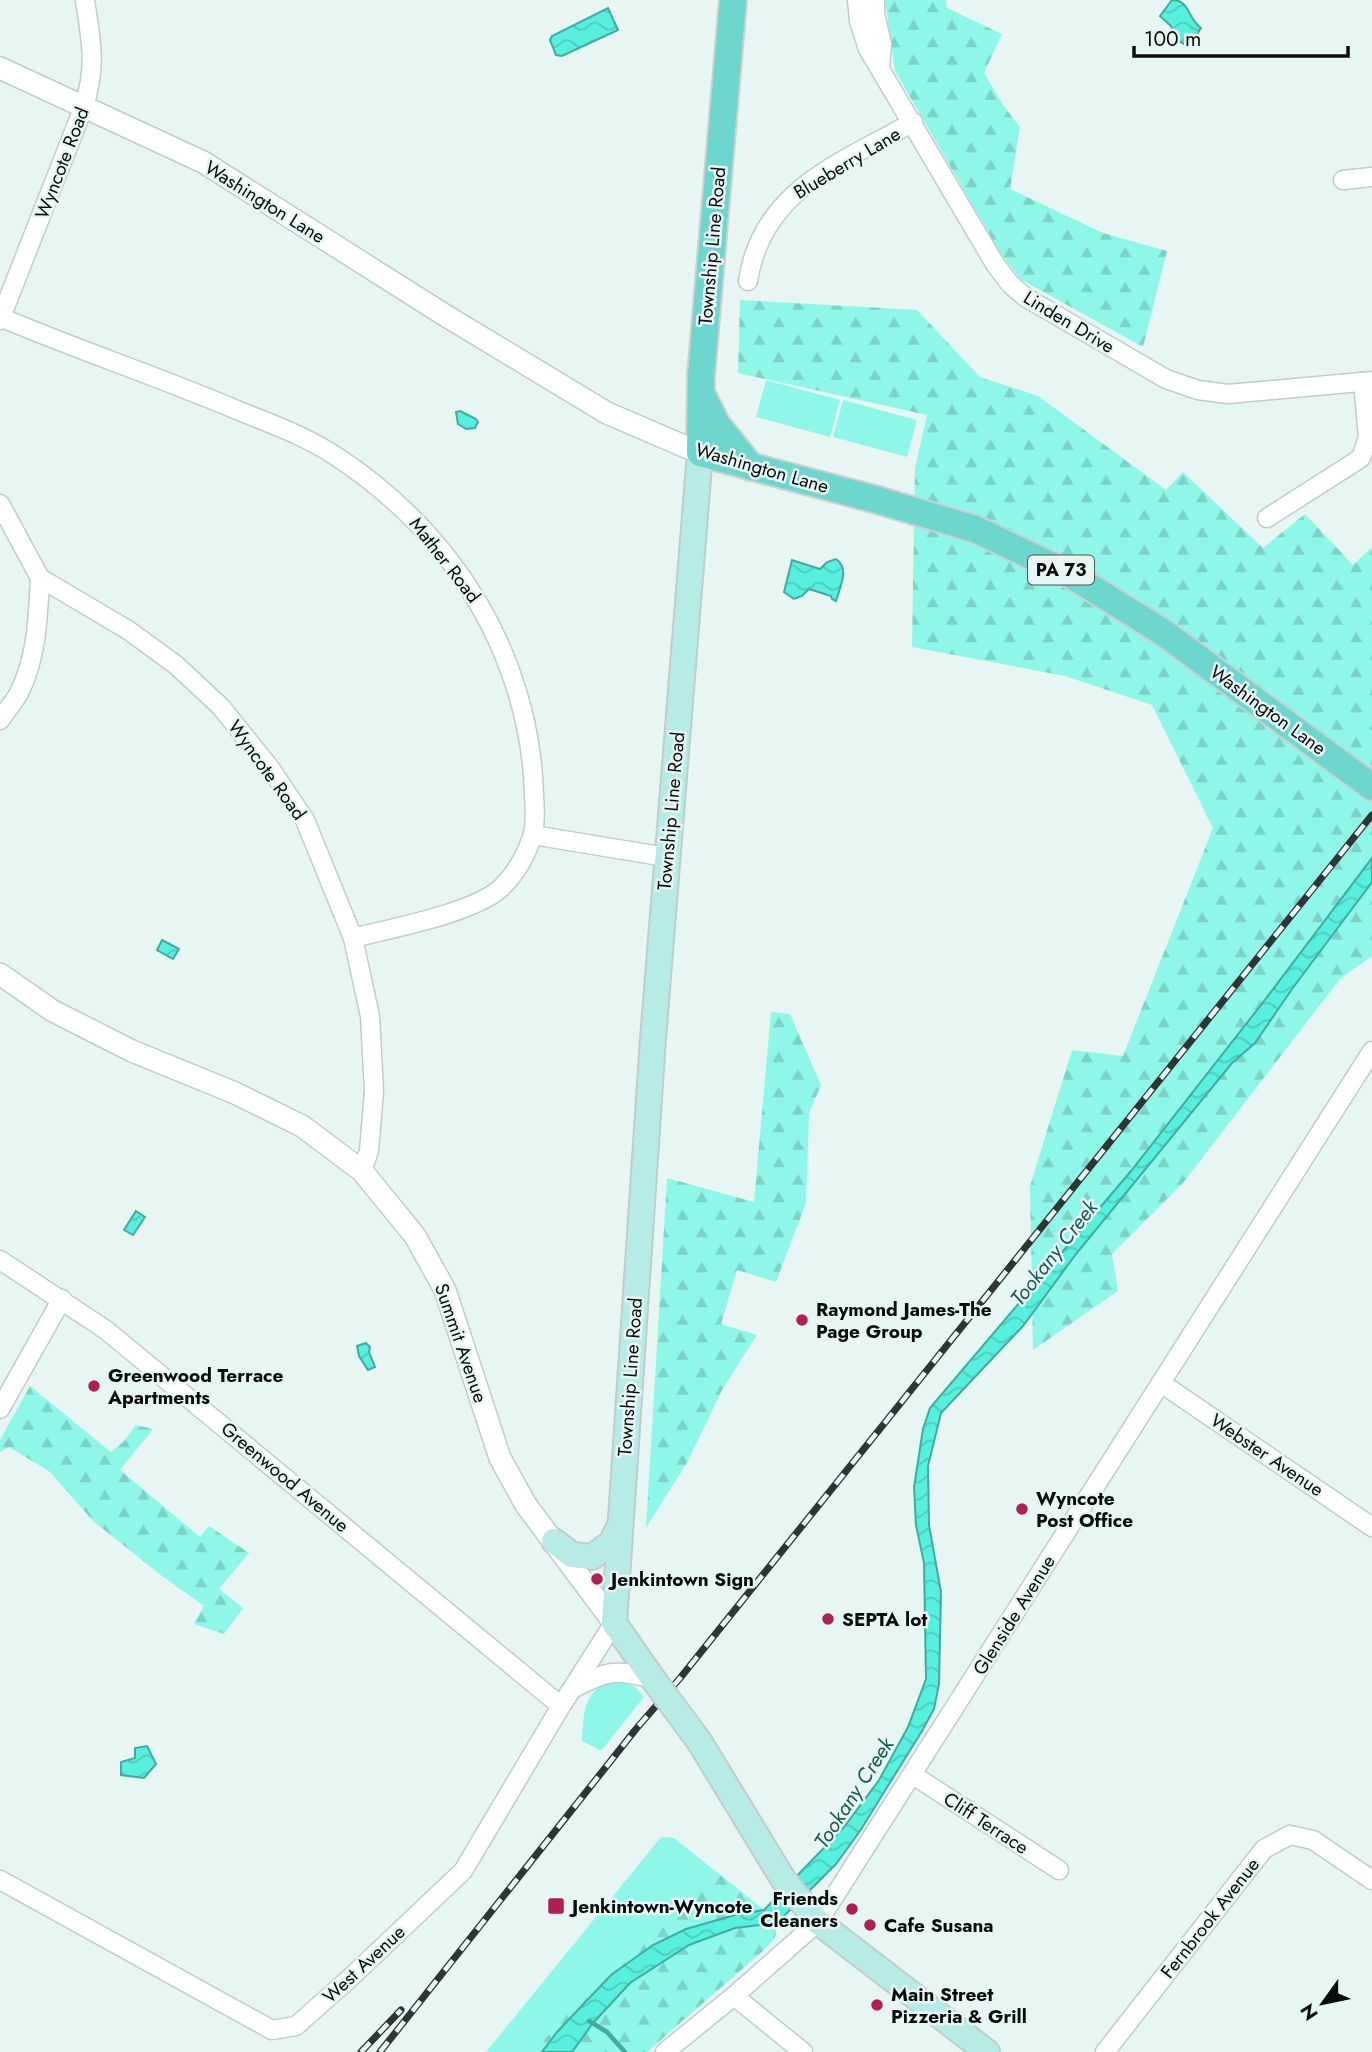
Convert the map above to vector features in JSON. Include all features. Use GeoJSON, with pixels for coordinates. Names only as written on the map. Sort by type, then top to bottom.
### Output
{"type":"FeatureCollection","features":[{"type":"Feature","properties":{"kind":"main road","name":"Township Line Road"},"geometry":{"type":"LineString","coordinates":[[614,1623],[666,857],[700,453],[701,394],[733,0]]}},
{"type":"Feature","properties":{"kind":"main road"},"geometry":{"type":"LineString","coordinates":[[701,394],[717,425],[751,467]]}},
{"type":"Feature","properties":{"kind":"main road","name":"Washington Lane"},"geometry":{"type":"LineString","coordinates":[[700,453],[975,529],[1071,575],[1164,633],[1372,787]]}},
{"type":"Feature","properties":{"kind":"main road"},"geometry":{"type":"LineString","coordinates":[[554,1541],[572,1555],[592,1557],[611,1543],[620,1527]]}},
{"type":"Feature","properties":{"kind":"main road"},"geometry":{"type":"LineString","coordinates":[[614,1623],[699,1741],[783,1879],[818,1922],[987,2052]]}},
{"type":"Feature","properties":{"kind":"street","name":"Wyncote Road"},"geometry":{"type":"LineString","coordinates":[[0,318],[85,106],[92,81],[93,63],[85,0]]}},
{"type":"Feature","properties":{"kind":"street","name":"Linden Drive"},"geometry":{"type":"LineString","coordinates":[[857,0],[862,35],[880,68],[1000,271],[1018,292],[1031,302],[1166,379],[1198,390],[1228,394],[1367,382]]}},
{"type":"Feature","properties":{"kind":"street"},"geometry":{"type":"LineString","coordinates":[[875,0],[875,14],[882,44],[880,68]]}},
{"type":"Feature","properties":{"kind":"street","name":"Washington Lane"},"geometry":{"type":"LineString","coordinates":[[0,68],[203,162],[607,413],[700,453]]}},
{"type":"Feature","properties":{"kind":"street","name":"Blueberry Lane"},"geometry":{"type":"LineString","coordinates":[[748,281],[760,240],[788,198],[810,181],[913,122]]}},
{"type":"Feature","properties":{"kind":"street"},"geometry":{"type":"LineString","coordinates":[[1343,180],[1372,177]]}},
{"type":"Feature","properties":{"kind":"street","name":"Mather Road"},"geometry":{"type":"LineString","coordinates":[[0,318],[288,430],[342,460],[378,485],[405,509],[450,561],[487,617],[501,647],[529,737],[534,771],[533,835],[511,876],[489,898],[461,910],[353,938]]}},
{"type":"Feature","properties":{"kind":"street"},"geometry":{"type":"LineString","coordinates":[[1267,518],[1361,458],[1368,438],[1367,382]]}},
{"type":"Feature","properties":{"kind":"street"},"geometry":{"type":"LineString","coordinates":[[0,504],[40,578],[31,663],[19,693],[0,720]]}},
{"type":"Feature","properties":{"kind":"street","name":"Wyncote Road"},"geometry":{"type":"LineString","coordinates":[[40,578],[137,636],[176,664],[221,707],[270,768],[305,820],[353,938],[370,1016],[374,1091],[369,1151],[362,1171]]}},
{"type":"Feature","properties":{"kind":"street"},"geometry":{"type":"LineString","coordinates":[[533,835],[666,857]]}},
{"type":"Feature","properties":{"kind":"street","name":"Summit Avenue"},"geometry":{"type":"LineString","coordinates":[[0,974],[53,1011],[144,1057],[235,1093],[302,1126],[362,1171],[415,1236],[445,1290],[500,1458],[526,1505],[614,1623]]}},
{"type":"Feature","properties":{"kind":"street","name":"Glenside Avenue"},"geometry":{"type":"LineString","coordinates":[[665,2052],[818,1922],[1161,1383],[1367,1070],[1372,1051]]}},
{"type":"Feature","properties":{"kind":"street","name":"Greenwood Avenue"},"geometry":{"type":"LineString","coordinates":[[0,1260],[114,1336],[561,1706]]}},
{"type":"Feature","properties":{"kind":"street"},"geometry":{"type":"LineString","coordinates":[[0,1409],[62,1299]]}},
{"type":"Feature","properties":{"kind":"street","name":"Webster Avenue"},"geometry":{"type":"LineString","coordinates":[[1161,1383],[1372,1527]]}},
{"type":"Feature","properties":{"kind":"street","name":"West Avenue"},"geometry":{"type":"LineString","coordinates":[[0,1880],[272,2030],[296,2026],[351,1978],[463,1871],[561,1706],[614,1623]]}},
{"type":"Feature","properties":{"kind":"street"},"geometry":{"type":"LineString","coordinates":[[574,1688],[609,1671],[653,1679]]}},
{"type":"Feature","properties":{"kind":"street","name":"Cliff Terrace"},"geometry":{"type":"LineString","coordinates":[[913,1776],[1059,1870]]}},
{"type":"Feature","properties":{"kind":"street","name":"Fernbrook Avenue"},"geometry":{"type":"LineString","coordinates":[[1105,2052],[1264,1849],[1290,1835],[1313,1840],[1372,1880]]}},
{"type":"Feature","properties":{"kind":"street"},"geometry":{"type":"LineString","coordinates":[[734,1996],[803,2052]]}},
{"type":"Feature","properties":{"kind":"green space"},"geometry":{"type":"Polygon","coordinates":[[[885,0],[946,0],[947,8],[1002,34],[984,73],[1020,127],[1010,189],[1103,233],[1167,251],[1143,347],[1020,279],[1001,254],[895,71],[885,0]]]}},
{"type":"Feature","properties":{"kind":"green space"},"geometry":{"type":"Polygon","coordinates":[[[740,300],[917,310],[980,377],[1038,396],[1166,490],[1183,472],[1263,548],[1305,514],[1353,565],[1372,547],[1372,956],[1340,979],[1183,1183],[1112,1254],[1118,1291],[1033,1350],[1030,1186],[1072,1050],[1123,1056],[1213,828],[1152,705],[1065,676],[912,647],[915,468],[927,415],[738,373],[740,300]]]}},
{"type":"Feature","properties":{"kind":"green space"},"geometry":{"type":"Polygon","coordinates":[[[766,380],[840,400],[830,437],[756,417],[766,380]]]}},
{"type":"Feature","properties":{"kind":"green space"},"geometry":{"type":"Polygon","coordinates":[[[843,400],[917,420],[907,457],[833,437],[843,400]]]}},
{"type":"Feature","properties":{"kind":"green space"},"geometry":{"type":"Polygon","coordinates":[[[771,1012],[790,1014],[821,1085],[809,1113],[806,1203],[776,1282],[737,1270],[721,1324],[757,1335],[722,1390],[688,1461],[646,1528],[667,1178],[754,1202],[771,1012]]]}},
{"type":"Feature","properties":{"kind":"green space"},"geometry":{"type":"Polygon","coordinates":[[[30,1386],[111,1452],[136,1425],[153,1429],[120,1470],[200,1537],[209,1526],[249,1553],[219,1589],[243,1608],[224,1634],[194,1624],[204,1606],[93,1521],[50,1472],[9,1447],[0,1452],[0,1440],[30,1386]]]}},
{"type":"Feature","properties":{"kind":"green space"},"geometry":{"type":"Polygon","coordinates":[[[613,1680],[631,1684],[644,1697],[601,1751],[582,1741],[585,1712],[595,1691],[613,1680]]]}},
{"type":"Feature","properties":{"kind":"green space"},"geometry":{"type":"Polygon","coordinates":[[[661,1837],[674,1838],[764,1910],[777,1924],[775,1938],[646,2052],[486,2052],[661,1837]]]}},
{"type":"Feature","properties":{"kind":"green space"},"geometry":{"type":"Polygon","coordinates":[[[714,1870],[764,1910],[777,1924],[775,1938],[764,1950],[647,2052],[535,2052],[588,1985],[614,1968],[714,1870]]]}},
{"type":"Feature","properties":{"kind":"water"},"geometry":{"type":"Polygon","coordinates":[[[1172,0],[1182,3],[1201,28],[1192,42],[1186,45],[1176,40],[1171,26],[1160,16],[1172,0]]]}},
{"type":"Feature","properties":{"kind":"water"},"geometry":{"type":"Polygon","coordinates":[[[608,8],[618,30],[562,56],[556,55],[550,40],[552,36],[608,8]]]}},
{"type":"Feature","properties":{"kind":"water"},"geometry":{"type":"Polygon","coordinates":[[[460,411],[476,419],[478,422],[475,428],[466,429],[458,424],[456,412],[460,411]]]}},
{"type":"Feature","properties":{"kind":"water"},"geometry":{"type":"Polygon","coordinates":[[[836,559],[843,573],[836,601],[831,596],[809,589],[794,599],[784,592],[792,560],[820,569],[827,562],[836,559]]]}},
{"type":"Feature","properties":{"kind":"water"},"geometry":{"type":"Polygon","coordinates":[[[1372,858],[1372,882],[1255,1043],[1232,1063],[1076,1254],[1023,1326],[941,1413],[928,1466],[929,1525],[941,1592],[939,1684],[934,1709],[860,1831],[836,1864],[777,1923],[735,1928],[689,1945],[630,1983],[593,2023],[572,2052],[542,2052],[557,2032],[611,1975],[653,1945],[686,1929],[764,1910],[844,1827],[879,1780],[908,1727],[926,1679],[924,1563],[916,1525],[914,1487],[923,1429],[930,1408],[1131,1171],[1372,858]]]}},
{"type":"Feature","properties":{"kind":"water"},"geometry":{"type":"Polygon","coordinates":[[[162,940],[179,949],[173,959],[157,950],[162,940]]]}},
{"type":"Feature","properties":{"kind":"water"},"geometry":{"type":"Polygon","coordinates":[[[136,1211],[145,1217],[133,1235],[124,1230],[136,1211]]]}},
{"type":"Feature","properties":{"kind":"water"},"geometry":{"type":"Polygon","coordinates":[[[366,1343],[370,1347],[369,1352],[375,1367],[368,1370],[359,1356],[357,1346],[366,1343]]]}},
{"type":"Feature","properties":{"kind":"water"},"geometry":{"type":"Polygon","coordinates":[[[147,1746],[156,1764],[144,1778],[121,1775],[121,1762],[135,1758],[135,1748],[147,1746]]]}},
{"type":"Feature","properties":{"kind":"waterway"},"geometry":{"type":"LineString","coordinates":[[589,2021],[607,2032],[625,2052]]}},
{"type":"Feature","properties":{"kind":"railway"},"geometry":{"type":"LineString","coordinates":[[380,2052],[636,1729],[681,1677],[1372,815]]}},
{"type":"Feature","properties":{"kind":"railway"},"geometry":{"type":"LineString","coordinates":[[361,2052],[401,2010]]}},
{"type":"Feature","properties":{"kind":"place","name":"Raymond James-The Page Group"},"geometry":{"type":"Point","coordinates":[802,1320]}},
{"type":"Feature","properties":{"kind":"place","name":"Greenwood Terrace Apartments"},"geometry":{"type":"Point","coordinates":[94,1386]}},
{"type":"Feature","properties":{"kind":"place","name":"Wyncote Post Office"},"geometry":{"type":"Point","coordinates":[1022,1509]}},
{"type":"Feature","properties":{"kind":"place","name":"Jenkintown Sign"},"geometry":{"type":"Point","coordinates":[597,1579]}},
{"type":"Feature","properties":{"kind":"place","name":"SEPTA lot"},"geometry":{"type":"Point","coordinates":[828,1619]}},
{"type":"Feature","properties":{"kind":"place","name":"Jenkintown-Wyncote"},"geometry":{"type":"Point","coordinates":[556,1906]}},
{"type":"Feature","properties":{"kind":"place","name":"Friends Cleaners"},"geometry":{"type":"Point","coordinates":[852,1909]}},
{"type":"Feature","properties":{"kind":"place","name":"Cafe Susana"},"geometry":{"type":"Point","coordinates":[870,1925]}},
{"type":"Feature","properties":{"kind":"place","name":"Main Street Pizzeria & Grill"},"geometry":{"type":"Point","coordinates":[877,2005]}},
{"type":"Feature","properties":{"kind":"water label","name":"Tookany Creek"},"geometry":{"type":"Point","coordinates":[1054,1253]}},
{"type":"Feature","properties":{"kind":"water label","name":"Tookany Creek"},"geometry":{"type":"Point","coordinates":[854,1793]}}]}
